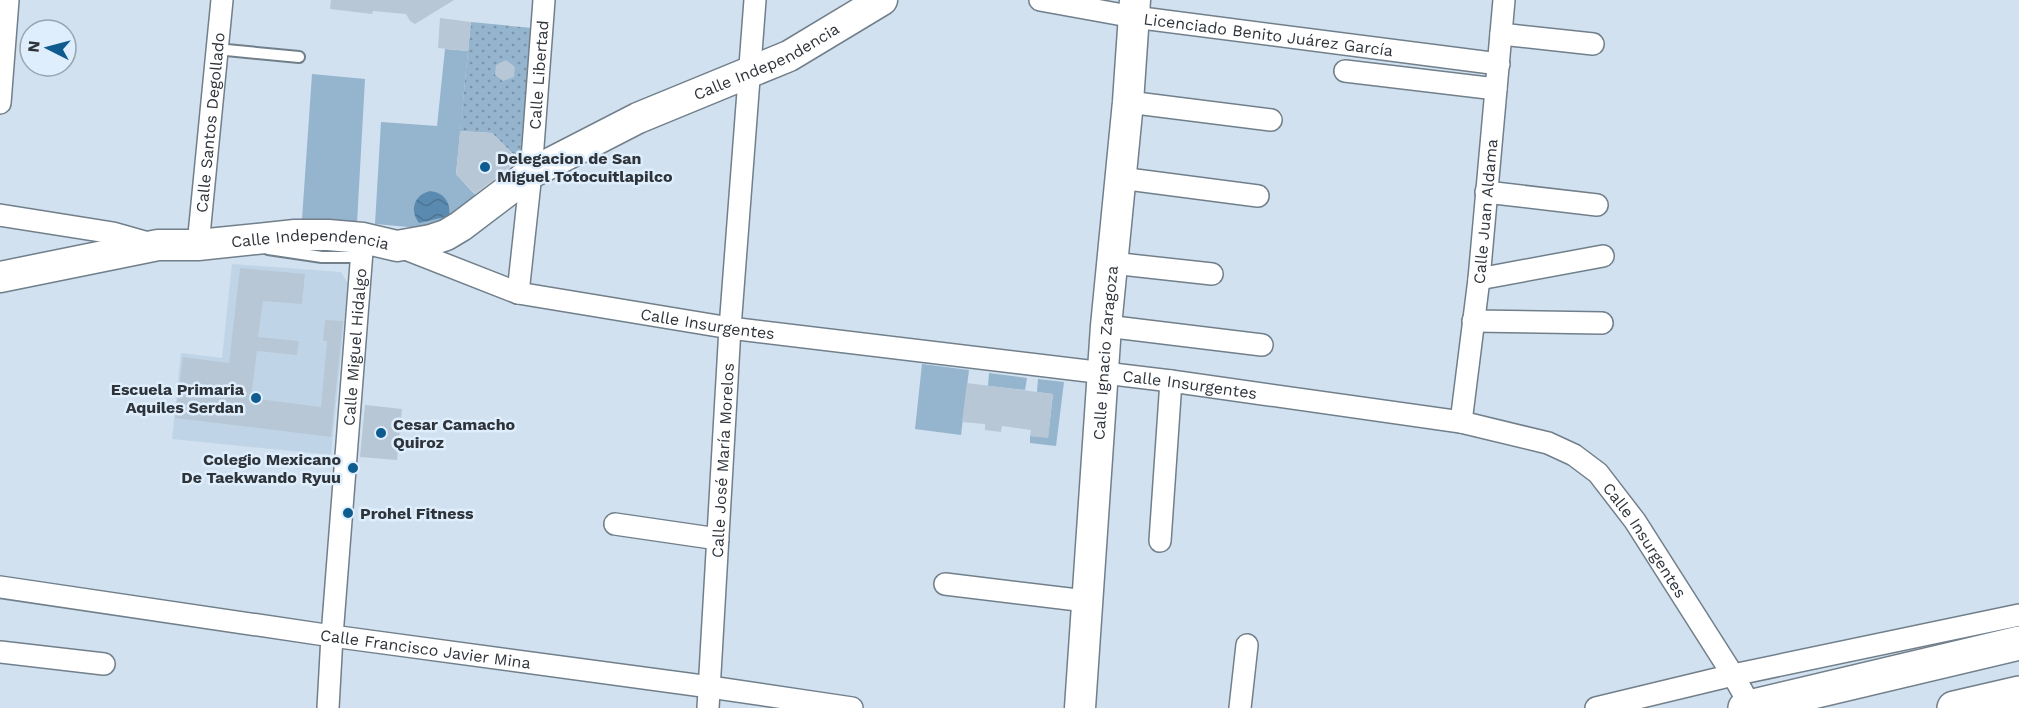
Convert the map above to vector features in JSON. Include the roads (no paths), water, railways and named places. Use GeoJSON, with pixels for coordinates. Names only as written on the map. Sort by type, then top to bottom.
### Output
{"type":"FeatureCollection","features":[{"type":"Feature","properties":{"kind":"highway"},"geometry":{"type":"LineString","coordinates":[[1748,707],[2019,643]]}},
{"type":"Feature","properties":{"kind":"highway"},"geometry":{"type":"LineString","coordinates":[[1954,708],[2019,693]]}},
{"type":"Feature","properties":{"kind":"street"},"geometry":{"type":"LineString","coordinates":[[0,103],[8,0]]}},
{"type":"Feature","properties":{"kind":"street","name":"Calle Santos Degollado"},"geometry":{"type":"LineString","coordinates":[[198,245],[222,0]]}},
{"type":"Feature","properties":{"kind":"street","name":"Calle Libertad"},"geometry":{"type":"LineString","coordinates":[[518,293],[531,173],[544,0]]}},
{"type":"Feature","properties":{"kind":"street","name":"Calle José María Morelos"},"geometry":{"type":"LineString","coordinates":[[708,708],[730,328],[755,0]]}},
{"type":"Feature","properties":{"kind":"street","name":"Calle Independencia"},"geometry":{"type":"LineString","coordinates":[[0,277],[158,245],[198,245],[295,235],[328,235],[363,248],[397,246],[431,240],[446,235],[531,173],[638,118],[789,56],[882,0]]}},
{"type":"Feature","properties":{"kind":"street","name":"Licenciado Benito Juárez García"},"geometry":{"type":"LineString","coordinates":[[1040,0],[1135,8],[1499,64]]}},
{"type":"Feature","properties":{"kind":"street","name":"Calle Juan Aldama"},"geometry":{"type":"LineString","coordinates":[[1461,422],[1479,279],[1504,0]]}},
{"type":"Feature","properties":{"kind":"street","name":"Calle Ignacio Zaragoza"},"geometry":{"type":"LineString","coordinates":[[1080,708],[1102,374],[1135,8]]}},
{"type":"Feature","properties":{"kind":"street"},"geometry":{"type":"LineString","coordinates":[[1502,34],[1593,44]]}},
{"type":"Feature","properties":{"kind":"street"},"geometry":{"type":"LineString","coordinates":[[1345,72],[1496,89]]}},
{"type":"Feature","properties":{"kind":"street"},"geometry":{"type":"LineString","coordinates":[[1128,102],[1271,120]]}},
{"type":"Feature","properties":{"kind":"street"},"geometry":{"type":"LineString","coordinates":[[1120,178],[1258,196]]}},
{"type":"Feature","properties":{"kind":"street"},"geometry":{"type":"LineString","coordinates":[[1486,192],[1597,205]]}},
{"type":"Feature","properties":{"kind":"street"},"geometry":{"type":"LineString","coordinates":[[0,215],[113,234],[158,245]]}},
{"type":"Feature","properties":{"kind":"street","name":"Calle Insurgentes"},"geometry":{"type":"LineString","coordinates":[[397,246],[518,293],[730,328],[1171,381],[1461,422],[1548,443],[1574,455],[1598,473],[1635,521],[1733,675],[1748,707]]}},
{"type":"Feature","properties":{"kind":"street","name":"Calle Miguel Hidalgo"},"geometry":{"type":"LineString","coordinates":[[328,708],[363,248]]}},
{"type":"Feature","properties":{"kind":"street"},"geometry":{"type":"LineString","coordinates":[[1479,279],[1603,256]]}},
{"type":"Feature","properties":{"kind":"street"},"geometry":{"type":"LineString","coordinates":[[1112,263],[1212,274]]}},
{"type":"Feature","properties":{"kind":"street"},"geometry":{"type":"LineString","coordinates":[[1473,321],[1602,323]]}},
{"type":"Feature","properties":{"kind":"street"},"geometry":{"type":"LineString","coordinates":[[1106,326],[1262,345]]}},
{"type":"Feature","properties":{"kind":"street"},"geometry":{"type":"LineString","coordinates":[[1160,541],[1171,381]]}},
{"type":"Feature","properties":{"kind":"street"},"geometry":{"type":"LineString","coordinates":[[615,524],[718,539]]}},
{"type":"Feature","properties":{"kind":"street"},"geometry":{"type":"LineString","coordinates":[[945,584],[1086,601]]}},
{"type":"Feature","properties":{"kind":"street","name":"Calle Francisco Javier Mina"},"geometry":{"type":"LineString","coordinates":[[0,587],[332,636],[852,708]]}},
{"type":"Feature","properties":{"kind":"street"},"geometry":{"type":"LineString","coordinates":[[1596,708],[1733,675],[2019,615]]}},
{"type":"Feature","properties":{"kind":"street"},"geometry":{"type":"LineString","coordinates":[[1240,708],[1246,645]]}},
{"type":"Feature","properties":{"kind":"street"},"geometry":{"type":"LineString","coordinates":[[0,652],[104,664]]}},
{"type":"Feature","properties":{"kind":"lane"},"geometry":{"type":"LineString","coordinates":[[216,49],[299,57]]}},
{"type":"Feature","properties":{"kind":"water"},"geometry":{"type":"Polygon","coordinates":[[[430,191],[446,199],[449,216],[419,223],[414,213],[415,204],[420,196],[430,191]]]}},
{"type":"Feature","properties":{"kind":"place","name":"Delegacion de San Miguel Totocuitlapilco"},"geometry":{"type":"Point","coordinates":[485,167]}},
{"type":"Feature","properties":{"kind":"place","name":"Escuela Primaria Aquiles Serdan"},"geometry":{"type":"Point","coordinates":[256,398]}},
{"type":"Feature","properties":{"kind":"place","name":"Cesar Camacho Quiroz"},"geometry":{"type":"Point","coordinates":[381,433]}},
{"type":"Feature","properties":{"kind":"place","name":"Colegio Mexicano De Taekwando Ryuu"},"geometry":{"type":"Point","coordinates":[353,468]}},
{"type":"Feature","properties":{"kind":"place","name":"Prohel Fitness"},"geometry":{"type":"Point","coordinates":[348,513]}}]}
